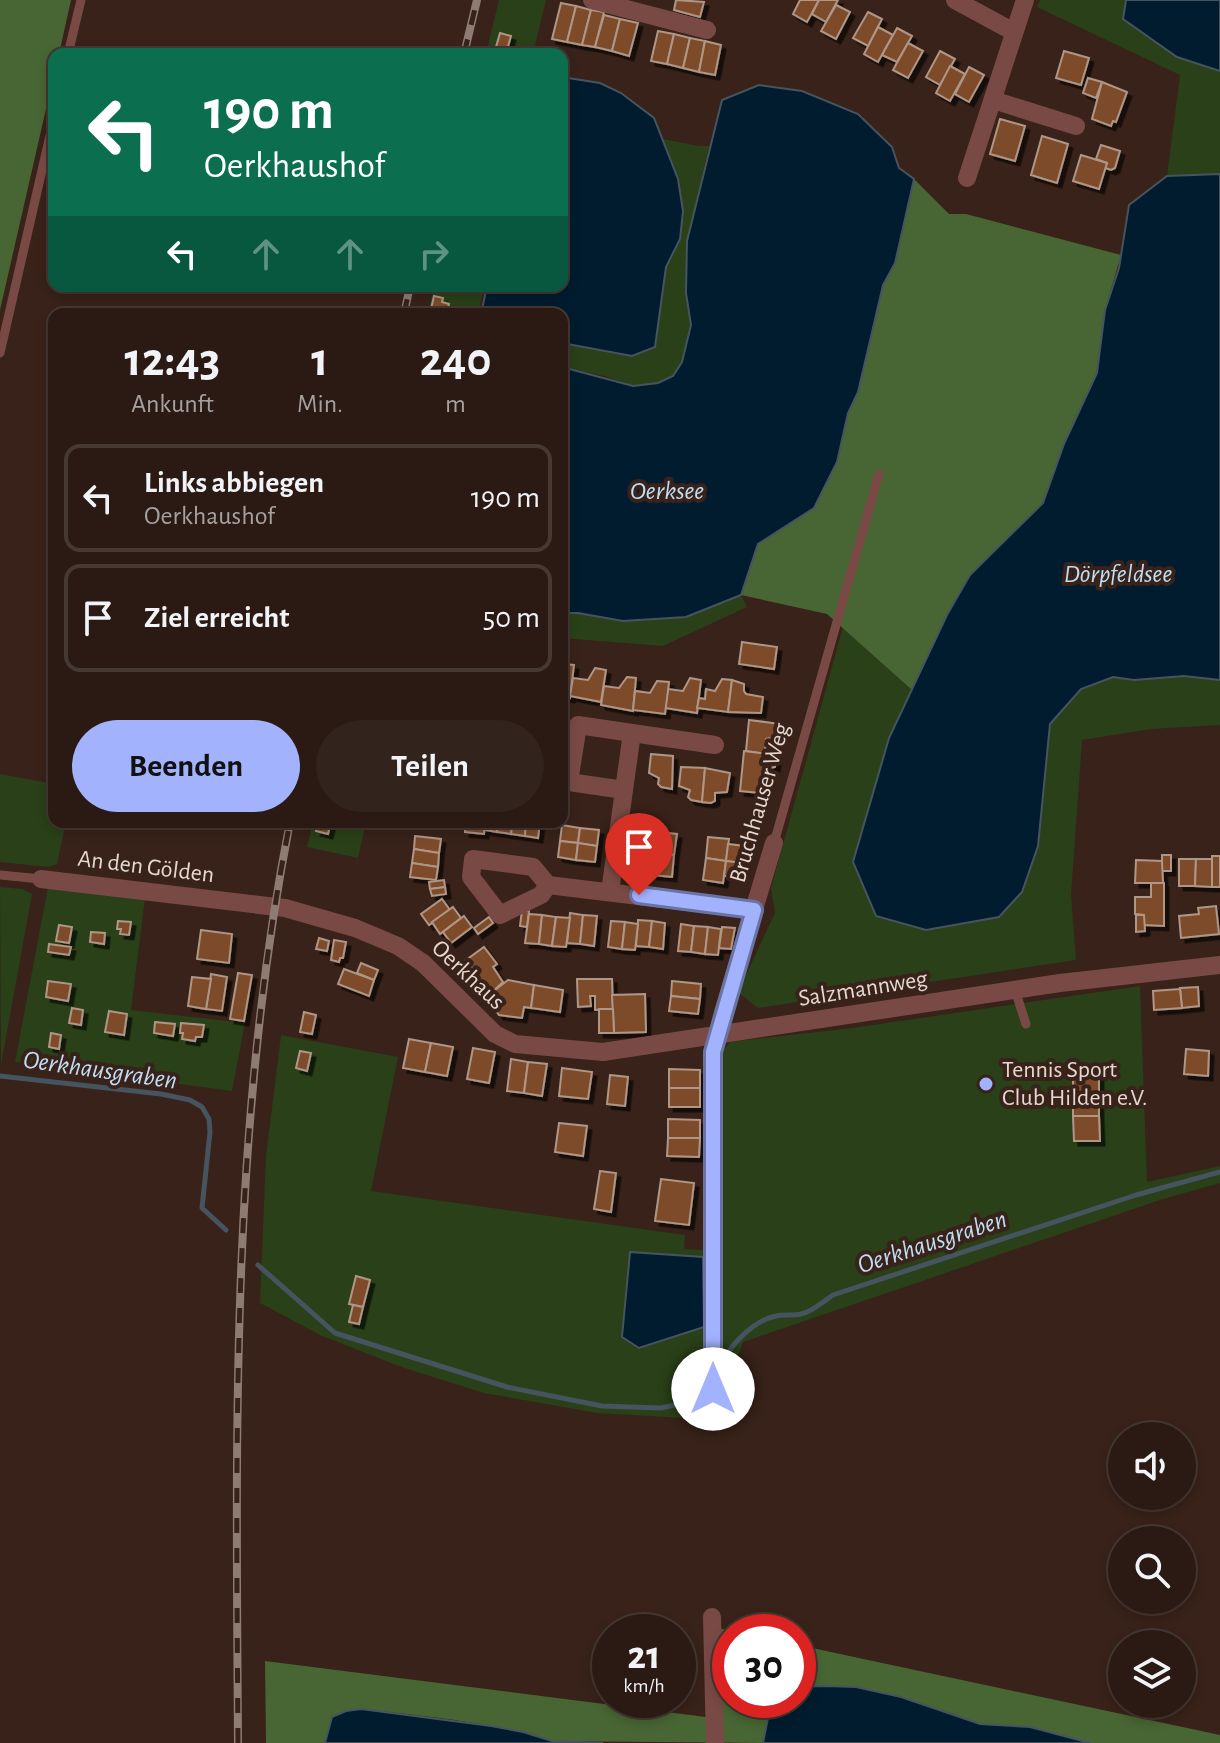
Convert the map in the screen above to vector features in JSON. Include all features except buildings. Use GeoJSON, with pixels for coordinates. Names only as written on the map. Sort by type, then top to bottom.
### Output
{"type":"FeatureCollection","features":[{"type":"Feature","properties":{"kind":"street"},"geometry":{"type":"LineString","coordinates":[[592,0],[643,6],[707,30]]}},
{"type":"Feature","properties":{"kind":"street"},"geometry":{"type":"LineString","coordinates":[[955,0],[1014,32]]}},
{"type":"Feature","properties":{"kind":"street"},"geometry":{"type":"LineString","coordinates":[[967,178],[1025,0]]}},
{"type":"Feature","properties":{"kind":"street"},"geometry":{"type":"LineString","coordinates":[[993,100],[1076,126]]}},
{"type":"Feature","properties":{"kind":"street"},"geometry":{"type":"LineString","coordinates":[[624,790],[569,782],[570,724],[715,745]]}},
{"type":"Feature","properties":{"kind":"street"},"geometry":{"type":"LineString","coordinates":[[610,892],[632,733]]}},
{"type":"Feature","properties":{"kind":"street","name":"Bruchhauser Weg"},"geometry":{"type":"LineString","coordinates":[[713,1389],[713,1052],[774,843]]}},
{"type":"Feature","properties":{"kind":"street","name":"An den Gölden"},"geometry":{"type":"LineString","coordinates":[[41,879],[285,908]]}},
{"type":"Feature","properties":{"kind":"street"},"geometry":{"type":"LineString","coordinates":[[548,885],[754,910]]}},
{"type":"Feature","properties":{"kind":"street","name":"Oerkhaus"},"geometry":{"type":"LineString","coordinates":[[285,908],[344,924],[398,946],[423,963],[495,1034],[515,1044],[603,1052],[718,1036]]}},
{"type":"Feature","properties":{"kind":"street","name":"Salzmannweg"},"geometry":{"type":"LineString","coordinates":[[718,1036],[1015,990],[1220,965]]}},
{"type":"Feature","properties":{"kind":"street"},"geometry":{"type":"LineString","coordinates":[[714,1718],[715,1743]]}},
{"type":"Feature","properties":{"kind":"lane"},"geometry":{"type":"LineString","coordinates":[[69,48],[81,0]]}},
{"type":"Feature","properties":{"kind":"lane"},"geometry":{"type":"LineString","coordinates":[[0,353],[48,144]]}},
{"type":"Feature","properties":{"kind":"lane","name":"Bruchhauser Weg"},"geometry":{"type":"LineString","coordinates":[[774,843],[879,474]]}},
{"type":"Feature","properties":{"kind":"lane","name":"An den Gölden"},"geometry":{"type":"LineString","coordinates":[[0,875],[41,879]]}},
{"type":"Feature","properties":{"kind":"lane"},"geometry":{"type":"LineString","coordinates":[[1015,990],[1026,1024]]}},
{"type":"Feature","properties":{"kind":"green space"},"geometry":{"type":"Polygon","coordinates":[[[0,0],[71,0],[60,48],[48,48],[48,100],[0,310],[0,0]]]}},
{"type":"Feature","properties":{"kind":"green space"},"geometry":{"type":"Polygon","coordinates":[[[499,0],[546,0],[534,48],[487,48],[499,0]]]}},
{"type":"Feature","properties":{"kind":"green space"},"geometry":{"type":"Polygon","coordinates":[[[1040,0],[1126,0],[1123,20],[1177,57],[1220,71],[1220,174],[1167,176],[1180,75],[1037,7],[1040,0]]]}},
{"type":"Feature","properties":{"kind":"green space"},"geometry":{"type":"Polygon","coordinates":[[[663,139],[709,146],[687,241],[686,293],[691,325],[682,362],[673,376],[658,384],[633,386],[568,368],[568,344],[632,356],[655,347],[666,267],[680,239],[678,179],[663,139]]]}},
{"type":"Feature","properties":{"kind":"green space"},"geometry":{"type":"Polygon","coordinates":[[[914,179],[949,214],[966,214],[1121,255],[1105,310],[1097,373],[1064,444],[1043,503],[970,575],[947,615],[912,690],[827,614],[741,595],[758,544],[814,508],[837,462],[848,413],[858,392],[883,285],[895,263],[914,179]]]}},
{"type":"Feature","properties":{"kind":"green space"},"geometry":{"type":"Polygon","coordinates":[[[433,292],[483,292],[479,308],[429,308],[433,292]]]}},
{"type":"Feature","properties":{"kind":"green space"},"geometry":{"type":"Polygon","coordinates":[[[741,595],[747,607],[663,646],[568,638],[568,613],[623,621],[686,617],[741,595]]]}},
{"type":"Feature","properties":{"kind":"green space"},"geometry":{"type":"Polygon","coordinates":[[[843,627],[912,690],[889,738],[877,781],[1038,846],[1050,724],[1081,689],[1113,677],[1134,680],[1184,676],[1220,680],[1220,725],[1151,729],[1082,740],[1071,895],[1076,960],[758,1008],[738,992],[775,913],[771,888],[843,627]]]}},
{"type":"Feature","properties":{"kind":"green space"},"geometry":{"type":"Polygon","coordinates":[[[0,774],[48,783],[48,828],[65,828],[57,864],[48,867],[0,862],[0,774]]]}},
{"type":"Feature","properties":{"kind":"green space"},"geometry":{"type":"Polygon","coordinates":[[[312,828],[365,828],[358,858],[307,847],[312,828]]]}},
{"type":"Feature","properties":{"kind":"green space"},"geometry":{"type":"Polygon","coordinates":[[[0,887],[23,889],[32,894],[1,1065],[0,887]]]}},
{"type":"Feature","properties":{"kind":"green space"},"geometry":{"type":"Polygon","coordinates":[[[48,887],[145,898],[131,1010],[245,1023],[232,1091],[15,1062],[48,887]]]}},
{"type":"Feature","properties":{"kind":"green space"},"geometry":{"type":"Polygon","coordinates":[[[1140,986],[1147,1182],[1220,1166],[1220,1183],[1160,1200],[743,1342],[731,1379],[727,1420],[719,1434],[721,1053],[730,1042],[852,1028],[1140,986]]]}},
{"type":"Feature","properties":{"kind":"green space"},"geometry":{"type":"Polygon","coordinates":[[[281,1035],[398,1057],[371,1191],[685,1235],[684,1249],[707,1250],[709,1426],[685,1418],[597,1413],[484,1393],[404,1368],[320,1335],[260,1303],[266,1156],[281,1035]]]}},
{"type":"Feature","properties":{"kind":"green space"},"geometry":{"type":"Polygon","coordinates":[[[816,1649],[1108,1711],[1108,1718],[1140,1718],[1220,1735],[1220,1743],[1090,1743],[1030,1727],[980,1724],[856,1687],[816,1687],[816,1649]]]}},
{"type":"Feature","properties":{"kind":"green space"},"geometry":{"type":"Polygon","coordinates":[[[265,1661],[592,1703],[592,1718],[706,1717],[712,1672],[712,1718],[768,1718],[763,1743],[552,1741],[482,1724],[361,1709],[327,1734],[325,1743],[266,1743],[265,1661]]]}},
{"type":"Feature","properties":{"kind":"water"},"geometry":{"type":"Polygon","coordinates":[[[1126,0],[1220,0],[1220,71],[1177,57],[1123,19],[1126,0]]]}},
{"type":"Feature","properties":{"kind":"water"},"geometry":{"type":"Polygon","coordinates":[[[568,78],[600,83],[621,93],[654,118],[678,179],[683,211],[680,239],[666,267],[655,347],[632,356],[568,344],[568,308],[482,308],[486,292],[568,292],[568,78]]]}},
{"type":"Feature","properties":{"kind":"water","name":"Oerksee"},"geometry":{"type":"Polygon","coordinates":[[[759,85],[802,91],[858,114],[892,147],[899,168],[914,179],[895,263],[883,285],[858,392],[848,413],[837,462],[814,508],[758,544],[741,595],[686,617],[623,621],[568,613],[568,369],[633,386],[658,383],[673,376],[682,362],[691,325],[686,293],[687,241],[722,100],[759,85]]]}},
{"type":"Feature","properties":{"kind":"water","name":"Dörpfeldsee"},"geometry":{"type":"Polygon","coordinates":[[[1220,174],[1220,680],[1184,676],[1134,680],[1113,677],[1081,689],[1050,724],[1038,846],[1022,892],[999,917],[926,930],[876,916],[853,862],[889,738],[947,615],[970,575],[1043,503],[1064,444],[1097,373],[1105,310],[1119,268],[1129,205],[1167,176],[1220,174]]]}},
{"type":"Feature","properties":{"kind":"water"},"geometry":{"type":"Polygon","coordinates":[[[630,1252],[703,1257],[704,1327],[639,1348],[622,1337],[630,1252]]]}},
{"type":"Feature","properties":{"kind":"water"},"geometry":{"type":"Polygon","coordinates":[[[816,1686],[856,1687],[901,1697],[980,1724],[1030,1727],[1090,1743],[763,1743],[768,1718],[816,1718],[816,1686]]]}},
{"type":"Feature","properties":{"kind":"water"},"geometry":{"type":"Polygon","coordinates":[[[361,1709],[491,1726],[552,1741],[603,1743],[325,1743],[332,1717],[361,1709]]]}},
{"type":"Feature","properties":{"kind":"waterway","name":"Oerkhausgraben"},"geometry":{"type":"LineString","coordinates":[[0,1076],[161,1094],[190,1100],[202,1107],[209,1119],[210,1132],[202,1208],[226,1230]]}},
{"type":"Feature","properties":{"kind":"waterway","name":"Oerkhausgraben"},"geometry":{"type":"LineString","coordinates":[[722,1372],[723,1363],[734,1345],[750,1329],[768,1319],[805,1313],[833,1295],[1136,1195],[1220,1172]]}},
{"type":"Feature","properties":{"kind":"waterway","name":"Oerkhausgraben"},"geometry":{"type":"LineString","coordinates":[[258,1265],[335,1333],[507,1387],[602,1406],[661,1408],[689,1402],[700,1411]]}},
{"type":"Feature","properties":{"kind":"waterway","name":"Oerkhausgraben"},"geometry":{"type":"LineString","coordinates":[[721,1386],[721,1412]]}},
{"type":"Feature","properties":{"kind":"railway"},"geometry":{"type":"LineString","coordinates":[[465,48],[477,0]]}},
{"type":"Feature","properties":{"kind":"railway"},"geometry":{"type":"LineString","coordinates":[[405,308],[409,292]]}},
{"type":"Feature","properties":{"kind":"railway"},"geometry":{"type":"LineString","coordinates":[[238,1743],[238,1396],[247,1165],[256,1050],[270,936],[289,828]]}},
{"type":"Feature","properties":{"kind":"place","name":"Tennis Sport Club Hilden e.V."},"geometry":{"type":"Point","coordinates":[986,1084]}},
{"type":"Feature","properties":{"kind":"route"},"geometry":{"type":"LineString","coordinates":[[639,895],[754,910],[713,1052],[713,1389]]}}]}
